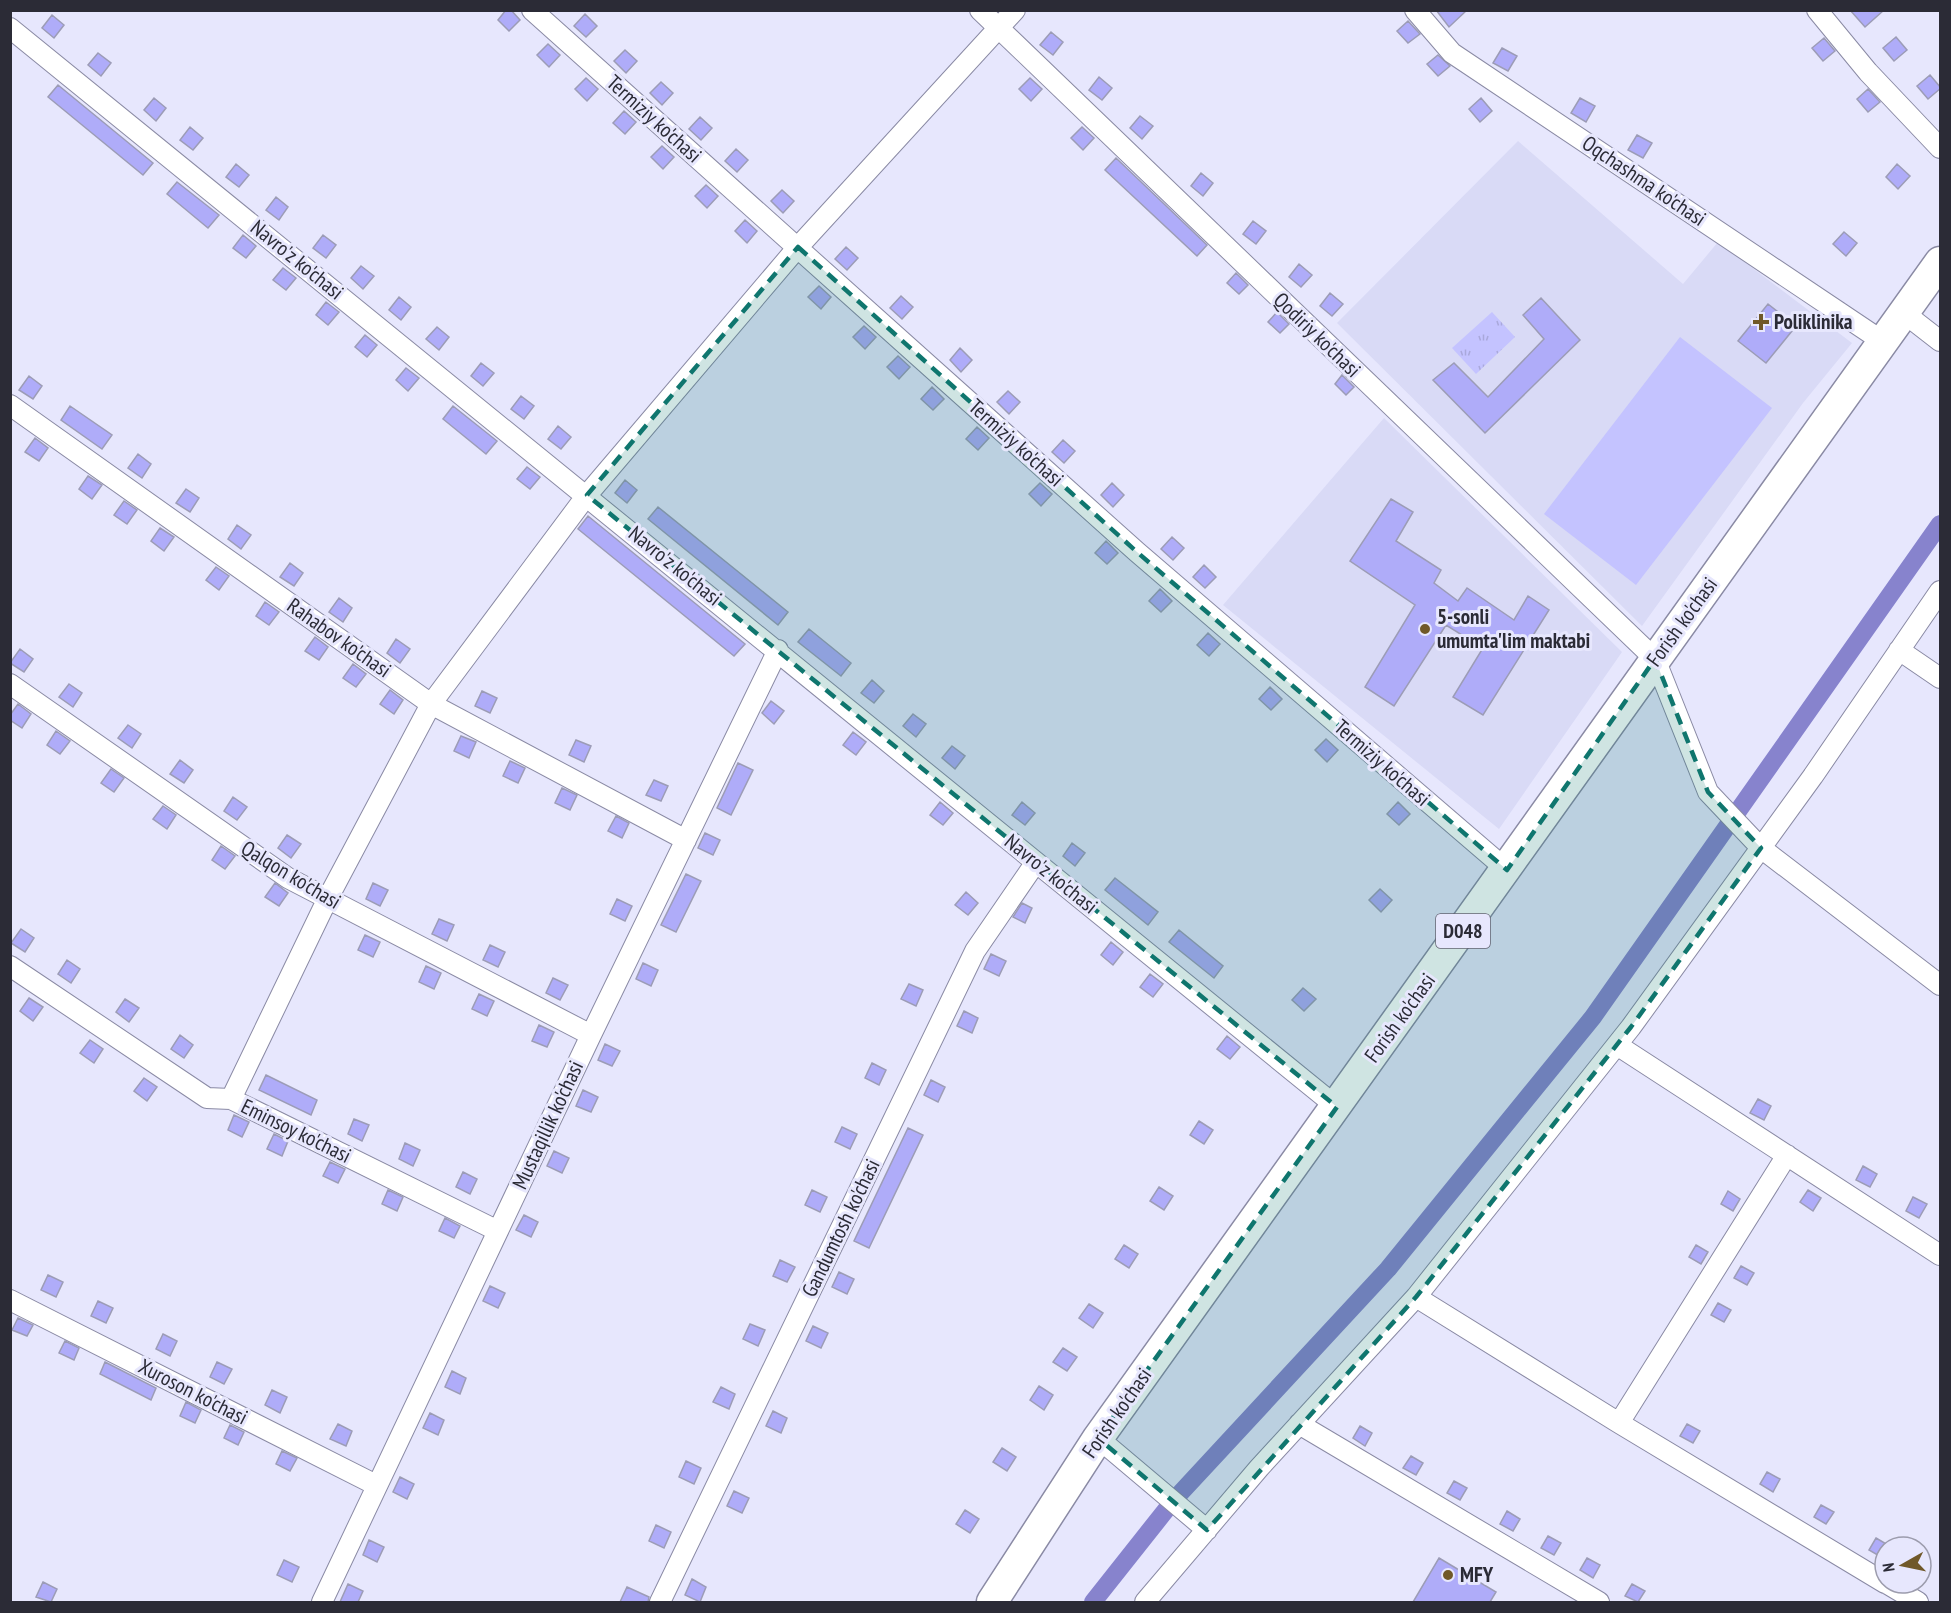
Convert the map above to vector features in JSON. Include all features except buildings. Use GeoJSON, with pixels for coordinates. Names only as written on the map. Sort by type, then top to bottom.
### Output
{"type":"FeatureCollection","features":[{"type":"Feature","properties":{"kind":"main road","name":"Forish ko'chasi"},"geometry":{"type":"LineString","coordinates":[[992,1602],[1098,1438],[1507,870],[1882,341],[1941,262]]}},
{"type":"Feature","properties":{"kind":"street","name":"Termiziy ko'chasi"},"geometry":{"type":"LineString","coordinates":[[532,10],[1137,552],[1507,870]]}},
{"type":"Feature","properties":{"kind":"street","name":"Qodiriy ko'chasi"},"geometry":{"type":"LineString","coordinates":[[980,10],[1655,659]]}},
{"type":"Feature","properties":{"kind":"street"},"geometry":{"type":"LineString","coordinates":[[231,1099],[328,898],[431,704],[587,495],[798,247],[1015,10]]}},
{"type":"Feature","properties":{"kind":"street","name":"Oqchashma ko'chasi"},"geometry":{"type":"LineString","coordinates":[[1415,10],[1452,52],[1882,341]]}},
{"type":"Feature","properties":{"kind":"street"},"geometry":{"type":"LineString","coordinates":[[1817,10],[1868,72],[1941,148]]}},
{"type":"Feature","properties":{"kind":"street","name":"Navro'z ko'chasi"},"geometry":{"type":"LineString","coordinates":[[10,27],[1337,1107]]}},
{"type":"Feature","properties":{"kind":"street"},"geometry":{"type":"LineString","coordinates":[[1904,314],[1941,341]]}},
{"type":"Feature","properties":{"kind":"street","name":"Rahabov ko'chasi"},"geometry":{"type":"LineString","coordinates":[[10,405],[431,704],[686,840]]}},
{"type":"Feature","properties":{"kind":"street"},"geometry":{"type":"LineString","coordinates":[[1145,1602],[1299,1424],[1416,1297],[1617,1045],[1761,848],[1941,591]]}},
{"type":"Feature","properties":{"kind":"street","name":"Mustaqillik ko'chasi"},"geometry":{"type":"LineString","coordinates":[[322,1602],[591,1035],[778,650]]}},
{"type":"Feature","properties":{"kind":"street"},"geometry":{"type":"LineString","coordinates":[[1899,650],[1941,678]]}},
{"type":"Feature","properties":{"kind":"street"},"geometry":{"type":"LineString","coordinates":[[1655,659],[1708,792],[1761,848],[1941,985]]}},
{"type":"Feature","properties":{"kind":"street","name":"Qalqon ko'chasi"},"geometry":{"type":"LineString","coordinates":[[10,684],[288,878],[591,1035]]}},
{"type":"Feature","properties":{"kind":"street","name":"Gandumtosh ko'chasi"},"geometry":{"type":"LineString","coordinates":[[660,1602],[975,951],[1036,861]]}},
{"type":"Feature","properties":{"kind":"street","name":"Eminsoy ko'chasi"},"geometry":{"type":"LineString","coordinates":[[10,966],[207,1098],[231,1099],[498,1231]]}},
{"type":"Feature","properties":{"kind":"street"},"geometry":{"type":"LineString","coordinates":[[1617,1045],[1941,1255]]}},
{"type":"Feature","properties":{"kind":"street"},"geometry":{"type":"LineString","coordinates":[[1618,1423],[1787,1155]]}},
{"type":"Feature","properties":{"kind":"street"},"geometry":{"type":"LineString","coordinates":[[1416,1297],[1618,1423],[1873,1576]]}},
{"type":"Feature","properties":{"kind":"street","name":"Xuroson ko'chasi"},"geometry":{"type":"LineString","coordinates":[[10,1300],[376,1485]]}},
{"type":"Feature","properties":{"kind":"street"},"geometry":{"type":"LineString","coordinates":[[1299,1424],[1599,1602]]}},
{"type":"Feature","properties":{"kind":"street"},"geometry":{"type":"LineString","coordinates":[[1098,1438],[1207,1530]]}},
{"type":"Feature","properties":{"kind":"highlighted area"},"geometry":{"type":"Polygon","coordinates":[[[798,247],[1137,552],[1507,870],[1655,659],[1708,792],[1761,848],[1631,1027],[1416,1297],[1207,1530],[1098,1438],[1337,1107],[587,495],[798,247]]]}},
{"type":"Feature","properties":{"kind":"shaded area"},"geometry":{"type":"Polygon","coordinates":[[[1518,141],[1683,284],[1718,242],[1852,343],[1803,403],[1642,626],[1337,323],[1518,141]]]}},
{"type":"Feature","properties":{"kind":"shaded area","name":"5-sonli umumta'lim maktabi"},"geometry":{"type":"Polygon","coordinates":[[[1384,418],[1622,652],[1499,829],[1223,605],[1384,418]]]}},
{"type":"Feature","properties":{"kind":"green space"},"geometry":{"type":"Polygon","coordinates":[[[1492,312],[1515,337],[1476,374],[1452,348],[1492,312]]]}},
{"type":"Feature","properties":{"kind":"green space"},"geometry":{"type":"Polygon","coordinates":[[[1680,337],[1772,408],[1636,585],[1544,514],[1680,337]]]}},
{"type":"Feature","properties":{"kind":"waterway"},"geometry":{"type":"LineString","coordinates":[[1093,1602],[1173,1501],[1388,1269],[1593,1017],[1940,524]]}},
{"type":"Feature","properties":{"kind":"place","name":"Poliklinika"},"geometry":{"type":"Point","coordinates":[1761,322]}},
{"type":"Feature","properties":{"kind":"place","name":"5-sonli umumta'lim maktabi"},"geometry":{"type":"Point","coordinates":[1425,629]}},
{"type":"Feature","properties":{"kind":"place","name":"MFY"},"geometry":{"type":"Point","coordinates":[1448,1575]}}]}
